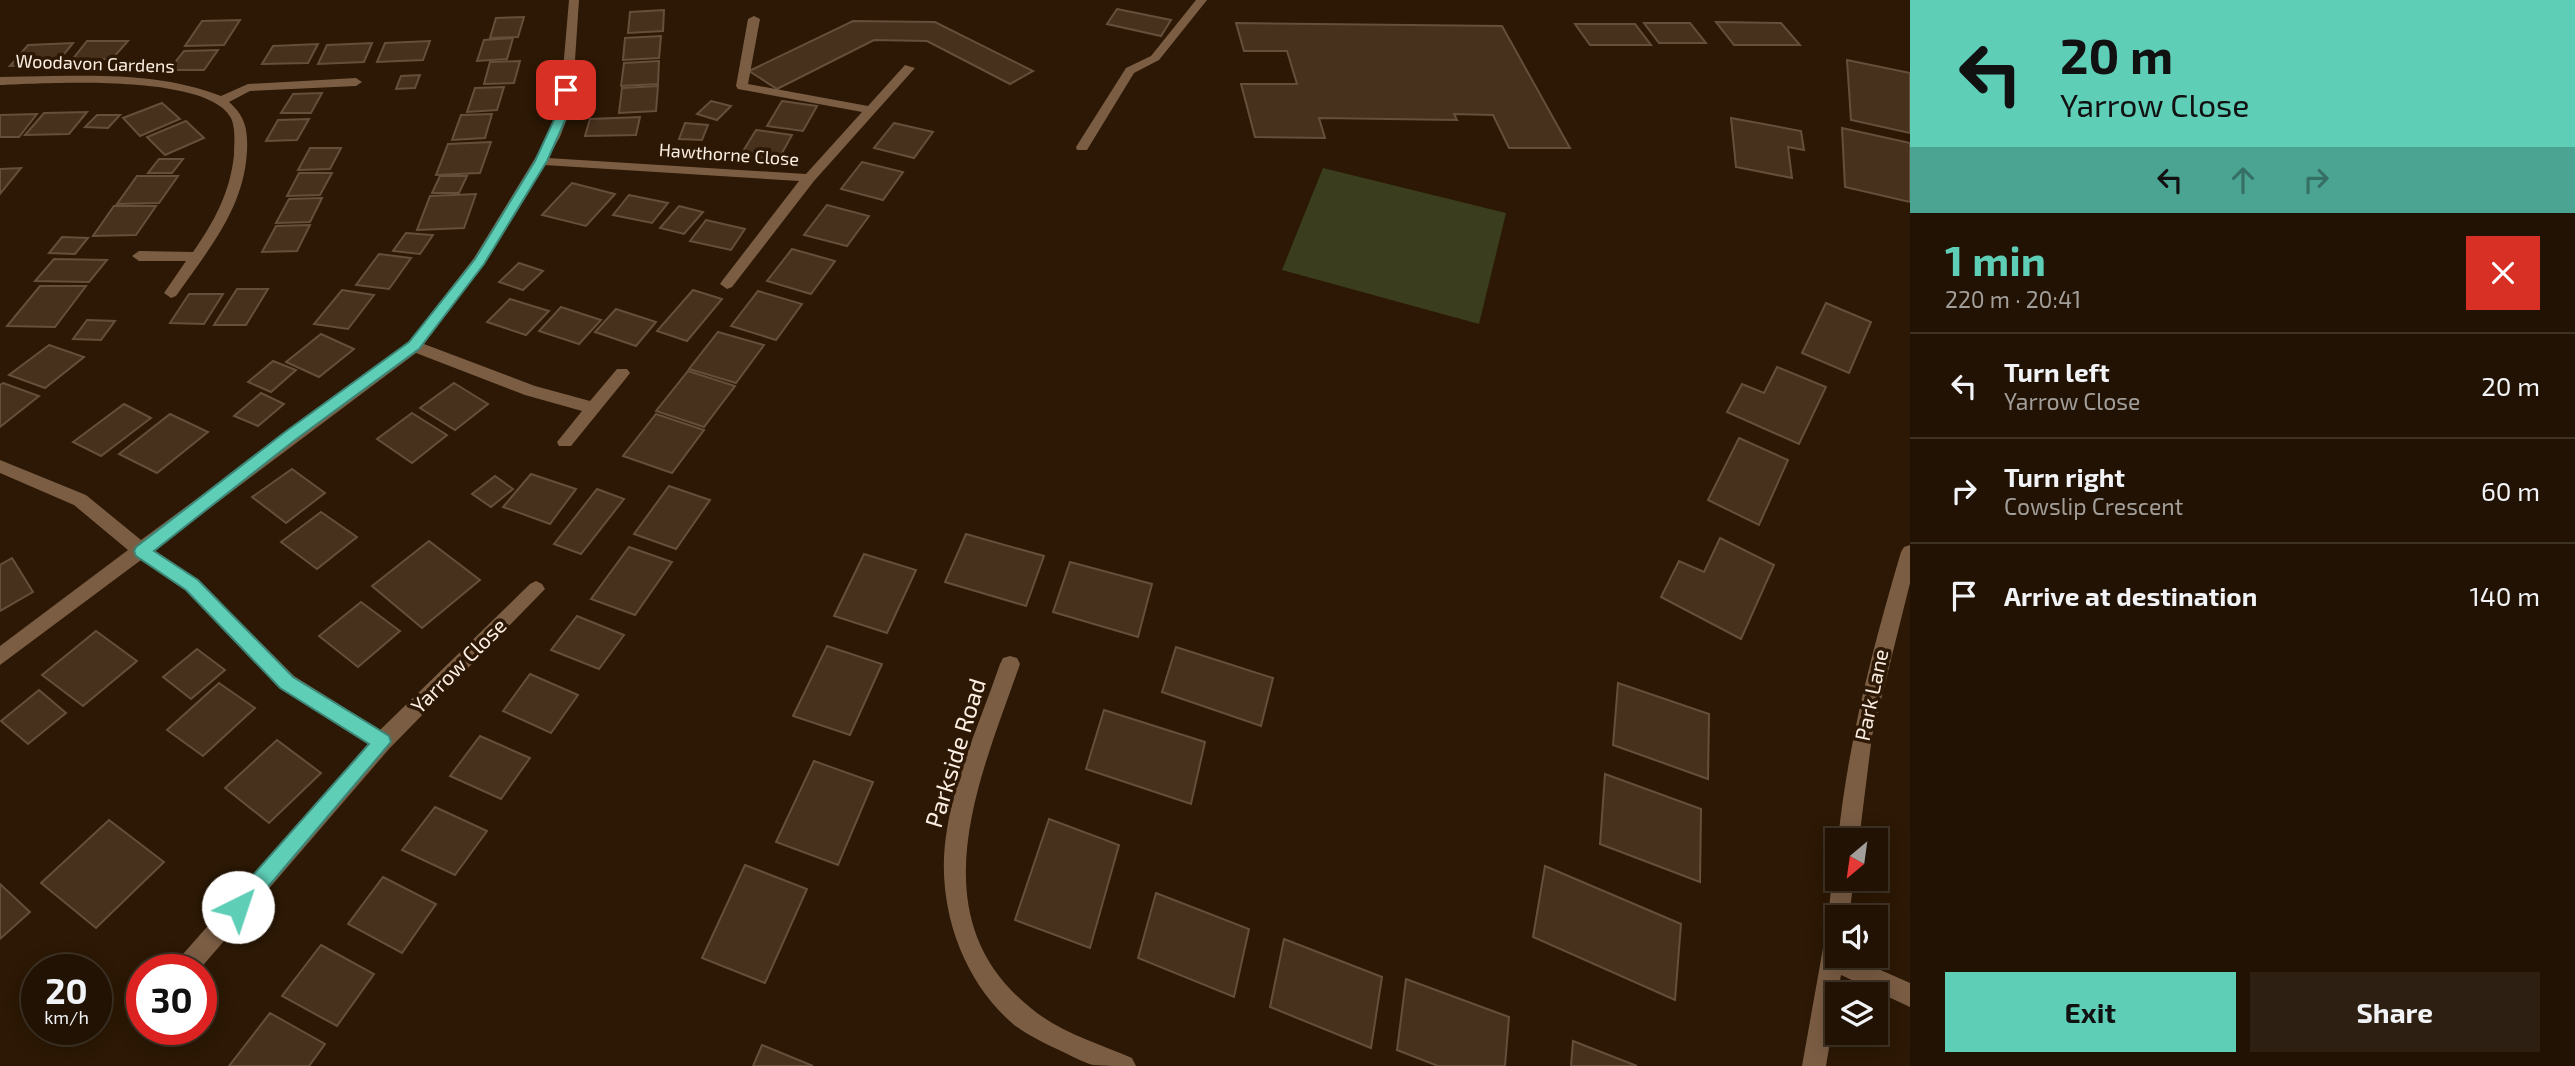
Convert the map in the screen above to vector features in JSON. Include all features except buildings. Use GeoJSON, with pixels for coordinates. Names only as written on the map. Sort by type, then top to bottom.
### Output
{"type":"FeatureCollection","features":[{"type":"Feature","properties":{"kind":"street"},"geometry":{"type":"LineString","coordinates":[[0,657],[290,436],[414,346],[479,261],[541,161],[566,105],[574,0]]}},
{"type":"Feature","properties":{"kind":"street"},"geometry":{"type":"LineString","coordinates":[[1082,148],[1130,71],[1154,58],[1202,0]]}},
{"type":"Feature","properties":{"kind":"street"},"geometry":{"type":"LineString","coordinates":[[754,19],[742,86],[871,110]]}},
{"type":"Feature","properties":{"kind":"street","name":"Hawthorne Close"},"geometry":{"type":"LineString","coordinates":[[541,161],[809,178],[909,68]]}},
{"type":"Feature","properties":{"kind":"street","name":"Woodavon Gardens"},"geometry":{"type":"LineString","coordinates":[[0,81],[148,82],[197,90],[221,101]]}},
{"type":"Feature","properties":{"kind":"street"},"geometry":{"type":"LineString","coordinates":[[171,292],[233,194],[239,164],[238,118],[221,101],[248,88],[356,82]]}},
{"type":"Feature","properties":{"kind":"street"},"geometry":{"type":"LineString","coordinates":[[727,284],[809,178]]}},
{"type":"Feature","properties":{"kind":"street"},"geometry":{"type":"LineString","coordinates":[[139,256],[195,257]]}},
{"type":"Feature","properties":{"kind":"street"},"geometry":{"type":"LineString","coordinates":[[414,346],[531,391],[593,408]]}},
{"type":"Feature","properties":{"kind":"street"},"geometry":{"type":"LineString","coordinates":[[565,442],[622,373]]}},
{"type":"Feature","properties":{"kind":"street"},"geometry":{"type":"LineString","coordinates":[[0,467],[80,500],[142,551],[192,585],[287,682],[382,742]]}},
{"type":"Feature","properties":{"kind":"street","name":"Park Lane"},"geometry":{"type":"LineString","coordinates":[[1850,828],[1862,736],[1886,634],[1910,552]]}},
{"type":"Feature","properties":{"kind":"street","name":"Yarrow Close"},"geometry":{"type":"LineString","coordinates":[[198,954],[382,742],[536,589]]}},
{"type":"Feature","properties":{"kind":"street","name":"Parkside Road"},"geometry":{"type":"LineString","coordinates":[[1010,664],[960,813],[955,839],[953,872],[963,925],[974,959],[994,991],[1025,1019],[1114,1064]]}},
{"type":"Feature","properties":{"kind":"street"},"geometry":{"type":"LineString","coordinates":[[1814,1066],[1832,968]]}},
{"type":"Feature","properties":{"kind":"street"},"geometry":{"type":"LineString","coordinates":[[1851,968],[1910,995]]}},
{"type":"Feature","properties":{"kind":"green space"},"geometry":{"type":"Polygon","coordinates":[[[1323,168],[1506,213],[1479,324],[1282,270],[1323,168]]]}},
{"type":"Feature","properties":{"kind":"route"},"geometry":{"type":"LineString","coordinates":[[238,907],[382,742],[287,682],[192,585],[142,551],[290,436],[414,346],[479,261],[541,161],[566,105],[566,90]]}}]}
